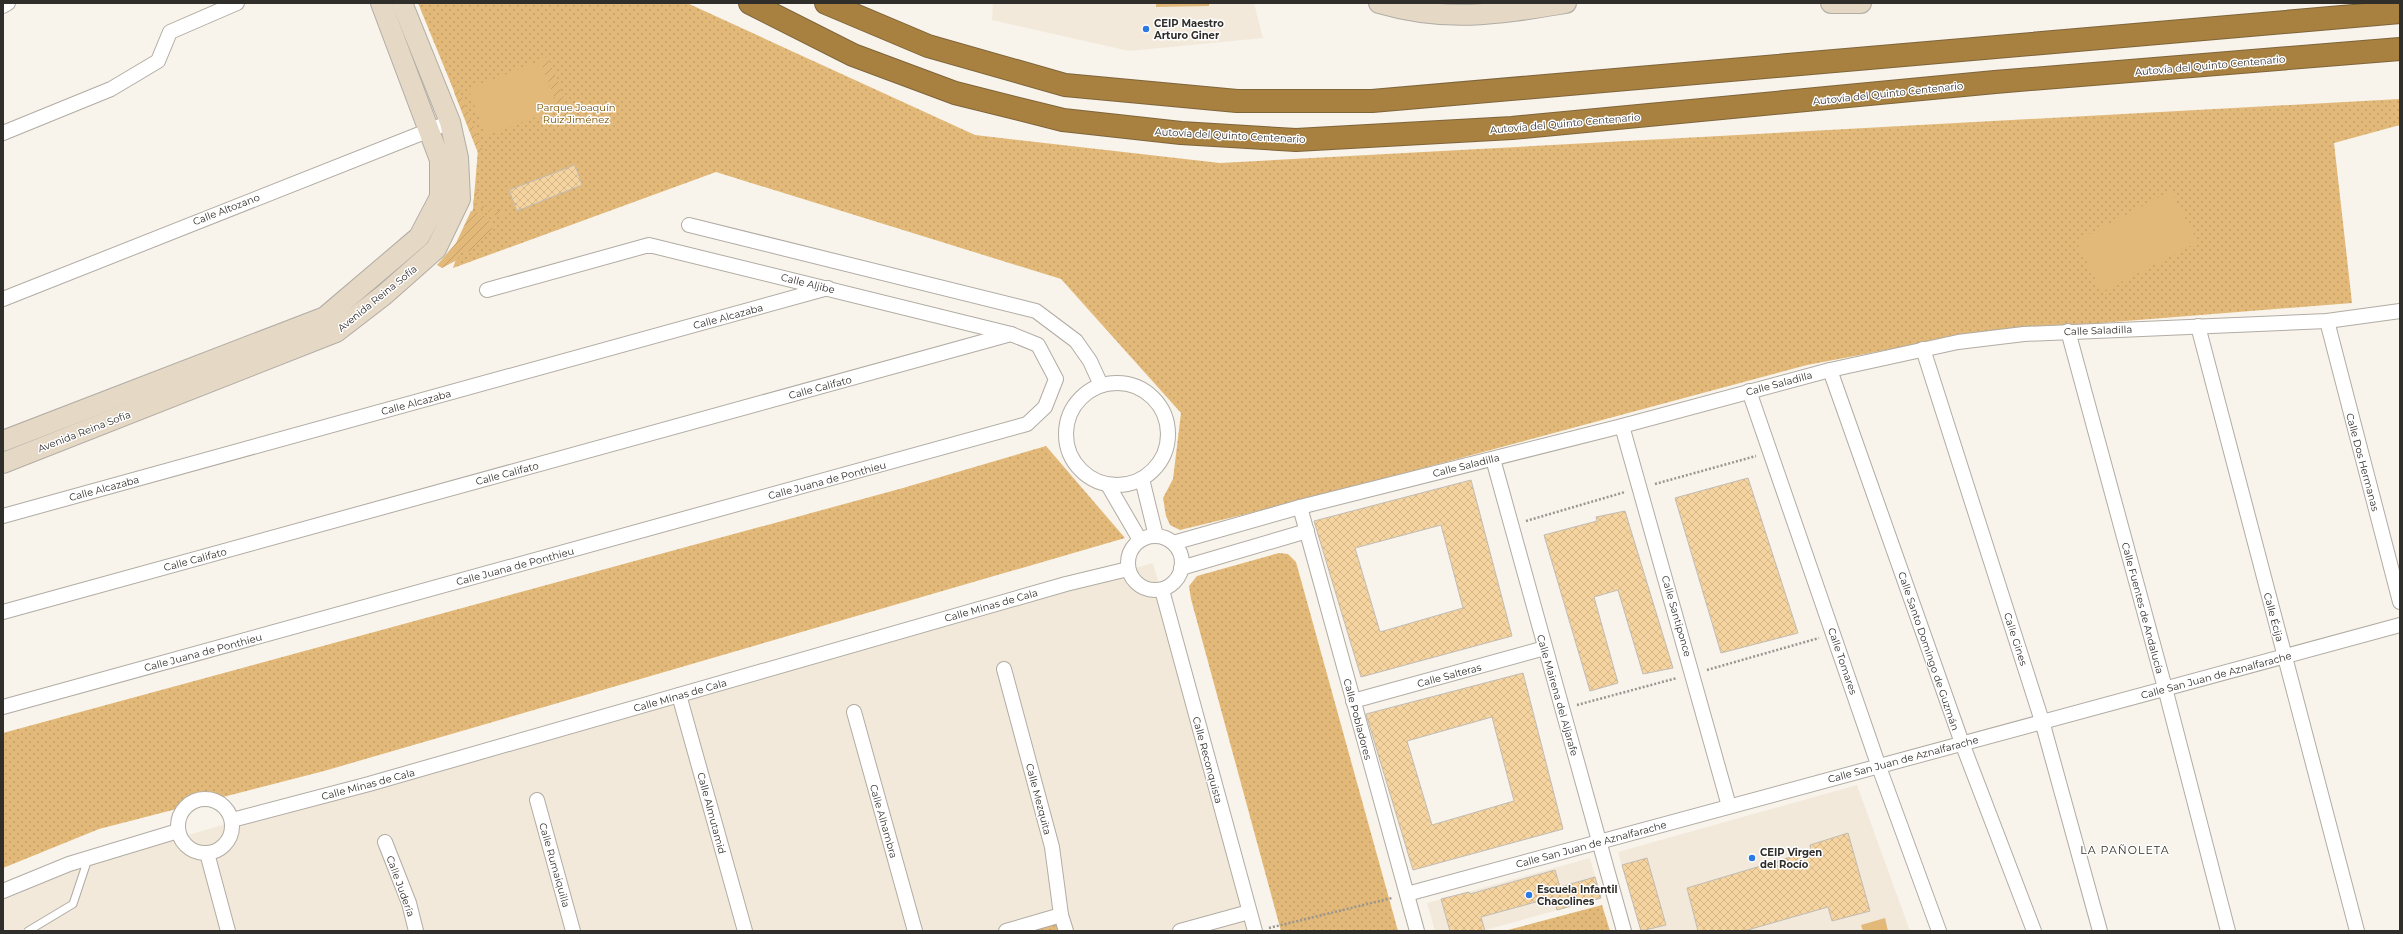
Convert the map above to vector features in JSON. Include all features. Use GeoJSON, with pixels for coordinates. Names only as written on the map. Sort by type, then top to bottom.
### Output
{"type":"FeatureCollection","features":[{"type":"Feature","properties":{"kind":"highway","name":"Autovía del Quinto Centenario"},"geometry":{"type":"LineString","coordinates":[[750,3],[853,55],[956,93],[1063,120],[1180,133],[1296,140],[1512,128],[1995,82],[2400,49]]}},
{"type":"Feature","properties":{"kind":"highway"},"geometry":{"type":"LineString","coordinates":[[826,3],[928,46],[1065,85],[1245,101],[1372,101],[2400,12]]}},
{"type":"Feature","properties":{"kind":"street"},"geometry":{"type":"LineString","coordinates":[[3,6],[8,3]]}},
{"type":"Feature","properties":{"kind":"street"},"geometry":{"type":"LineString","coordinates":[[3,133],[111,88],[158,61],[170,32],[237,3]]}},
{"type":"Feature","properties":{"kind":"street","name":"Avenida Reina Sofía"},"geometry":{"type":"LineString","coordinates":[[3,441],[325,317],[419,237],[440,197],[440,160],[382,3]]}},
{"type":"Feature","properties":{"kind":"street","name":"Avenida Reina Sofía"},"geometry":{"type":"LineString","coordinates":[[3,463],[336,332],[384,296],[436,249],[460,199],[458,158],[450,122],[402,3]]}},
{"type":"Feature","properties":{"kind":"street"},"geometry":{"type":"LineString","coordinates":[[1379,3],[1404,11],[1435,16],[1496,14],[1566,3]]}},
{"type":"Feature","properties":{"kind":"street"},"geometry":{"type":"LineString","coordinates":[[1831,3],[1861,3]]}},
{"type":"Feature","properties":{"kind":"street","name":"Calle Altozano"},"geometry":{"type":"LineString","coordinates":[[3,299],[450,122]]}},
{"type":"Feature","properties":{"kind":"street"},"geometry":{"type":"LineString","coordinates":[[689,225],[1036,311],[1076,341],[1090,361],[1101,385]]}},
{"type":"Feature","properties":{"kind":"street","name":"Calle Aljibe"},"geometry":{"type":"LineString","coordinates":[[487,290],[649,245],[829,288],[1011,334],[1038,345],[1056,379],[1045,407],[1027,424]]}},
{"type":"Feature","properties":{"kind":"street","name":"Calle Alcazaba"},"geometry":{"type":"LineString","coordinates":[[3,516],[829,288]]}},
{"type":"Feature","properties":{"kind":"street","name":"Calle Saladilla"},"geometry":{"type":"LineString","coordinates":[[1173,543],[1300,507],[1622,426],[1830,370],[1923,349],[1986,337],[2068,331],[2327,321],[2400,311]]}},
{"type":"Feature","properties":{"kind":"street","name":"Calle Dos Hermanas"},"geometry":{"type":"LineString","coordinates":[[2327,321],[2400,602]]}},
{"type":"Feature","properties":{"kind":"street","name":"Calle Écija"},"geometry":{"type":"LineString","coordinates":[[2198,326],[2357,931]]}},
{"type":"Feature","properties":{"kind":"street","name":"Calle Fuentes de Andalucía"},"geometry":{"type":"LineString","coordinates":[[2068,331],[2165,688],[2228,931]]}},
{"type":"Feature","properties":{"kind":"street","name":"Calle Califato"},"geometry":{"type":"LineString","coordinates":[[3,612],[1011,334]]}},
{"type":"Feature","properties":{"kind":"street","name":"Calle Gines"},"geometry":{"type":"LineString","coordinates":[[1923,349],[2042,721],[2100,931]]}},
{"type":"Feature","properties":{"kind":"street","name":"Calle Santo Domingo de Guzmán"},"geometry":{"type":"LineString","coordinates":[[1830,370],[1962,743],[2034,931]]}},
{"type":"Feature","properties":{"kind":"street"},"geometry":{"type":"LineString","coordinates":[[1118,383],[1134,386],[1149,394],[1156,402],[1167,422],[1168,438],[1164,455],[1155,469],[1142,479],[1126,485],[1108,485],[1092,479],[1079,469],[1070,454],[1066,438],[1068,421],[1074,405],[1086,393],[1101,385],[1118,383]]}},
{"type":"Feature","properties":{"kind":"street","name":"Calle Tomares"},"geometry":{"type":"LineString","coordinates":[[1749,391],[1879,767],[1939,931]]}},
{"type":"Feature","properties":{"kind":"street","name":"Calle Juana de Ponthieu"},"geometry":{"type":"LineString","coordinates":[[3,707],[1027,424]]}},
{"type":"Feature","properties":{"kind":"street","name":"Calle Santiponce"},"geometry":{"type":"LineString","coordinates":[[1622,426],[1729,806]]}},
{"type":"Feature","properties":{"kind":"street","name":"Calle Mairena del Aljarafe"},"geometry":{"type":"LineString","coordinates":[[1493,459],[1624,931]]}},
{"type":"Feature","properties":{"kind":"street"},"geometry":{"type":"LineString","coordinates":[[1142,479],[1156,536]]}},
{"type":"Feature","properties":{"kind":"street"},"geometry":{"type":"LineString","coordinates":[[1108,485],[1140,540]]}},
{"type":"Feature","properties":{"kind":"street","name":"Calle Pobladores"},"geometry":{"type":"LineString","coordinates":[[1300,507],[1417,931]]}},
{"type":"Feature","properties":{"kind":"street"},"geometry":{"type":"LineString","coordinates":[[1182,568],[1307,531]]}},
{"type":"Feature","properties":{"kind":"street"},"geometry":{"type":"LineString","coordinates":[[1156,536],[1173,543],[1182,559],[1182,568],[1175,582],[1162,590],[1144,589],[1131,577],[1128,569],[1129,552],[1140,540],[1156,536]]}},
{"type":"Feature","properties":{"kind":"street","name":"Calle Minas de Cala"},"geometry":{"type":"LineString","coordinates":[[232,820],[369,784],[1066,584],[1128,569]]}},
{"type":"Feature","properties":{"kind":"street","name":"Calle Reconquista"},"geometry":{"type":"LineString","coordinates":[[1162,590],[1250,912],[1260,930]]}},
{"type":"Feature","properties":{"kind":"street","name":"Calle San Juan de Aznalfarache"},"geometry":{"type":"LineString","coordinates":[[1407,894],[2400,625]]}},
{"type":"Feature","properties":{"kind":"street","name":"Calle Salteras"},"geometry":{"type":"LineString","coordinates":[[1353,701],[1545,648]]}},
{"type":"Feature","properties":{"kind":"street","name":"Calle Mezquita"},"geometry":{"type":"LineString","coordinates":[[1004,669],[1052,847],[1061,915],[1066,931]]}},
{"type":"Feature","properties":{"kind":"street","name":"Calle Almutamid"},"geometry":{"type":"LineString","coordinates":[[679,695],[745,931]]}},
{"type":"Feature","properties":{"kind":"street","name":"Calle Alhambra"},"geometry":{"type":"LineString","coordinates":[[854,712],[915,931]]}},
{"type":"Feature","properties":{"kind":"street"},"geometry":{"type":"LineString","coordinates":[[200,798],[217,800],[224,805],[232,820],[231,836],[227,842],[215,852],[207,853],[192,850],[181,838],[178,831],[180,814],[188,804],[200,798]]}},
{"type":"Feature","properties":{"kind":"street","name":"Calle Rumaiquilla"},"geometry":{"type":"LineString","coordinates":[[537,800],[573,931]]}},
{"type":"Feature","properties":{"kind":"street"},"geometry":{"type":"LineString","coordinates":[[3,891],[88,858],[178,831]]}},
{"type":"Feature","properties":{"kind":"street","name":"Calle Judería"},"geometry":{"type":"LineString","coordinates":[[385,842],[409,903],[416,931]]}},
{"type":"Feature","properties":{"kind":"street"},"geometry":{"type":"LineString","coordinates":[[207,853],[228,931]]}},
{"type":"Feature","properties":{"kind":"street"},"geometry":{"type":"LineString","coordinates":[[1180,931],[1250,912]]}},
{"type":"Feature","properties":{"kind":"street"},"geometry":{"type":"LineString","coordinates":[[1006,931],[1061,915]]}},
{"type":"Feature","properties":{"kind":"lane"},"geometry":{"type":"LineString","coordinates":[[28,931],[73,904],[88,858]]}},
{"type":"Feature","properties":{"kind":"path"},"geometry":{"type":"LineString","coordinates":[[1260,930],[1407,894]]}},
{"type":"Feature","properties":{"kind":"shaded area","name":"CEIP Maestro Arturo Giner"},"geometry":{"type":"Polygon","coordinates":[[[993,3],[1254,3],[1263,38],[1129,51],[992,20],[993,3]]]}},
{"type":"Feature","properties":{"kind":"shaded area"},"geometry":{"type":"Polygon","coordinates":[[[1153,563],[1255,931],[3,931],[3,890],[293,804],[1153,563]]]}},
{"type":"Feature","properties":{"kind":"shaded area","name":"CEIP Virgen del Rocío"},"geometry":{"type":"Polygon","coordinates":[[[1857,785],[1910,931],[1641,931],[1618,852],[1857,785]]]}},
{"type":"Feature","properties":{"kind":"shaded area","name":"Escuela Infantil Chacolines"},"geometry":{"type":"Polygon","coordinates":[[[1590,858],[1601,898],[1482,931],[1435,931],[1427,903],[1590,858]]]}},
{"type":"Feature","properties":{"kind":"green space","name":"Parque Joaquín Ruiz Jiménez"},"geometry":{"type":"Polygon","coordinates":[[[418,3],[687,3],[975,135],[1220,163],[2400,99],[2400,125],[2334,143],[2352,303],[1976,333],[1807,365],[1308,499],[1180,530],[1170,525],[1166,516],[1163,498],[1173,479],[1181,413],[1061,279],[716,172],[453,268],[473,209],[478,150],[418,3]]]}},
{"type":"Feature","properties":{"kind":"green space"},"geometry":{"type":"Polygon","coordinates":[[[1156,3],[1209,3],[1209,6],[1156,7],[1156,3]]]}},
{"type":"Feature","properties":{"kind":"green space"},"geometry":{"type":"Polygon","coordinates":[[[548,57],[571,116],[563,119],[540,60],[548,57]]]}},
{"type":"Feature","properties":{"kind":"green space"},"geometry":{"type":"Polygon","coordinates":[[[540,61],[558,108],[486,136],[468,89],[540,61]]]}},
{"type":"Feature","properties":{"kind":"green space"},"geometry":{"type":"Polygon","coordinates":[[[459,89],[483,151],[481,153],[478,153],[454,92],[459,89]]]}},
{"type":"Feature","properties":{"kind":"green space"},"geometry":{"type":"Polygon","coordinates":[[[475,191],[478,191],[476,203],[498,211],[503,208],[505,214],[497,216],[473,205],[475,191]]]}},
{"type":"Feature","properties":{"kind":"green space"},"geometry":{"type":"Polygon","coordinates":[[[2171,191],[2198,242],[2102,292],[2076,241],[2171,191]]]}},
{"type":"Feature","properties":{"kind":"green space"},"geometry":{"type":"Polygon","coordinates":[[[471,211],[484,216],[491,225],[492,229],[471,251],[461,253],[457,260],[442,268],[437,265],[456,243],[471,211]]]}},
{"type":"Feature","properties":{"kind":"green space"},"geometry":{"type":"Polygon","coordinates":[[[1046,446],[1125,538],[324,771],[99,829],[3,868],[3,733],[903,488],[1046,446]]]}},
{"type":"Feature","properties":{"kind":"green space"},"geometry":{"type":"Polygon","coordinates":[[[1279,553],[1288,554],[1296,562],[1398,931],[1281,931],[1191,599],[1189,586],[1197,576],[1279,553]]]}},
{"type":"Feature","properties":{"kind":"green space"},"geometry":{"type":"Polygon","coordinates":[[[1602,905],[1610,931],[1504,931],[1602,905]]]}},
{"type":"Feature","properties":{"kind":"green space"},"geometry":{"type":"Polygon","coordinates":[[[1885,918],[1888,931],[1863,931],[1861,925],[1885,918]]]}},
{"type":"Feature","properties":{"kind":"green space"},"geometry":{"type":"Polygon","coordinates":[[[1056,923],[1058,931],[1029,931],[1056,923]]]}},
{"type":"Feature","properties":{"kind":"building"},"geometry":{"type":"Polygon","coordinates":[[[575,165],[582,185],[517,211],[509,190],[575,165]]]}},
{"type":"Feature","properties":{"kind":"building"},"geometry":{"type":"Polygon","coordinates":[[[1748,478],[1798,633],[1721,653],[1675,498],[1748,478]]]}},
{"type":"Feature","properties":{"kind":"building"},"geometry":{"type":"Polygon","coordinates":[[[1471,480],[1512,636],[1361,677],[1314,521],[1471,480]],[[1441,525],[1355,548],[1380,632],[1463,608],[1441,525]]]}},
{"type":"Feature","properties":{"kind":"building"},"geometry":{"type":"Polygon","coordinates":[[[1625,511],[1673,668],[1643,674],[1618,590],[1594,597],[1618,683],[1590,691],[1544,535],[1597,521],[1596,517],[1625,511]]]}},
{"type":"Feature","properties":{"kind":"building"},"geometry":{"type":"Polygon","coordinates":[[[1523,673],[1563,829],[1413,870],[1366,714],[1523,673]],[[1492,717],[1407,741],[1432,825],[1514,801],[1492,717]]]}},
{"type":"Feature","properties":{"kind":"building"},"geometry":{"type":"Polygon","coordinates":[[[1848,833],[1870,911],[1832,921],[1828,907],[1744,931],[1698,931],[1687,888],[1811,851],[1810,845],[1848,833]]]}},
{"type":"Feature","properties":{"kind":"building"},"geometry":{"type":"Polygon","coordinates":[[[1647,858],[1666,925],[1641,931],[1622,865],[1647,858]]]}},
{"type":"Feature","properties":{"kind":"building","name":"Escuela Infantil Chacolines"},"geometry":{"type":"Polygon","coordinates":[[[1555,870],[1560,887],[1595,877],[1601,898],[1557,910],[1554,897],[1481,917],[1485,931],[1450,931],[1441,899],[1469,892],[1470,894],[1555,870]]]}},
{"type":"Feature","properties":{"kind":"place","name":"CEIP Maestro Arturo Giner"},"geometry":{"type":"Point","coordinates":[1146,29]}},
{"type":"Feature","properties":{"kind":"place","name":"CEIP Virgen del Rocío"},"geometry":{"type":"Point","coordinates":[1752,858]}},
{"type":"Feature","properties":{"kind":"place","name":"Escuela Infantil Chacolines"},"geometry":{"type":"Point","coordinates":[1529,895]}},
{"type":"Feature","properties":{"kind":"district","name":"LA PAÑOLETA"},"geometry":{"type":"Point","coordinates":[2125,850]}}]}
